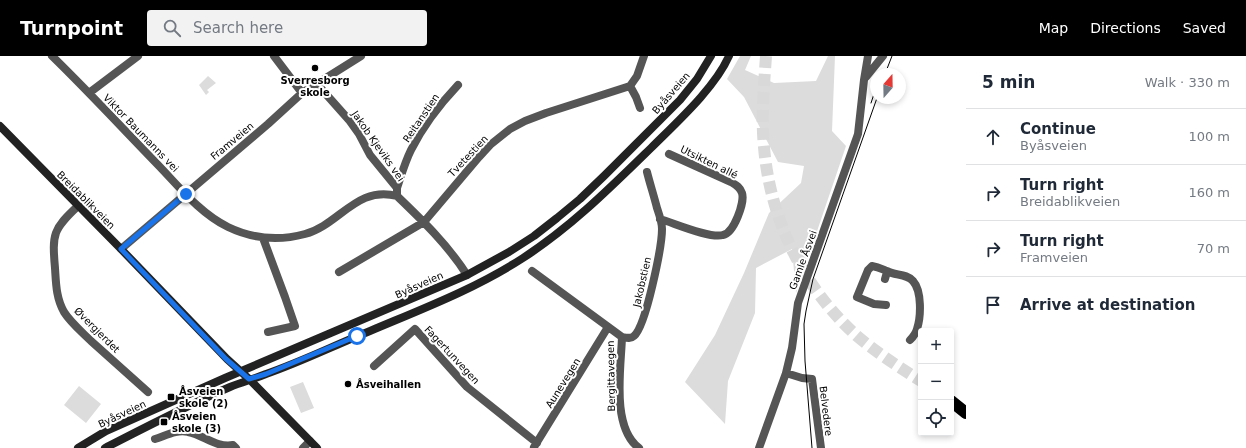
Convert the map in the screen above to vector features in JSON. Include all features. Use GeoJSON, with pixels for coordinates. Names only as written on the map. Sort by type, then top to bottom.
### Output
{"type":"FeatureCollection","features":[{"type":"Feature","properties":{"kind":"highway"},"geometry":{"type":"LineString","coordinates":[[954,403],[966,413]]}},
{"type":"Feature","properties":{"kind":"main road","name":"Byåsveien"},"geometry":{"type":"LineString","coordinates":[[78,448],[106,431],[467,275],[509,252],[534,236],[580,199],[645,136],[680,100],[696,79],[710,56]]}},
{"type":"Feature","properties":{"kind":"main road"},"geometry":{"type":"LineString","coordinates":[[105,448],[230,387],[266,374],[461,292],[500,272],[528,255],[579,217],[669,130],[695,104],[717,76],[728,56]]}},
{"type":"Feature","properties":{"kind":"main road","name":"Breidablikveien"},"geometry":{"type":"LineString","coordinates":[[0,126],[121,249],[226,359],[249,379],[317,448]]}},
{"type":"Feature","properties":{"kind":"street","name":"Viktor Baumanns vei"},"geometry":{"type":"LineString","coordinates":[[52,56],[186,194],[216,220],[242,233],[263,238],[292,237],[309,233],[368,196],[397,192]]}},
{"type":"Feature","properties":{"kind":"street"},"geometry":{"type":"LineString","coordinates":[[89,93],[138,56]]}},
{"type":"Feature","properties":{"kind":"street"},"geometry":{"type":"LineString","coordinates":[[274,56],[302,93]]}},
{"type":"Feature","properties":{"kind":"street","name":"Framveien"},"geometry":{"type":"LineString","coordinates":[[121,249],[268,124],[302,93],[361,56]]}},
{"type":"Feature","properties":{"kind":"street"},"geometry":{"type":"LineString","coordinates":[[640,108],[636,96],[630,86],[637,76],[644,56]]}},
{"type":"Feature","properties":{"kind":"street","name":"Gamle Åsvei"},"geometry":{"type":"LineString","coordinates":[[759,448],[786,373],[792,348],[798,303],[858,134],[868,56]]}},
{"type":"Feature","properties":{"kind":"street"},"geometry":{"type":"LineString","coordinates":[[864,80],[883,56]]}},
{"type":"Feature","properties":{"kind":"street","name":"Jakob Kjeviks vei"},"geometry":{"type":"LineString","coordinates":[[317,84],[349,120],[359,134],[370,155],[397,192],[450,252],[467,275]]}},
{"type":"Feature","properties":{"kind":"street","name":"Reitanstien"},"geometry":{"type":"LineString","coordinates":[[397,192],[410,152],[444,100],[458,85]]}},
{"type":"Feature","properties":{"kind":"street","name":"Tvetestien"},"geometry":{"type":"LineString","coordinates":[[339,272],[424,222],[490,145],[510,129],[525,121],[546,113],[630,86]]}},
{"type":"Feature","properties":{"kind":"street","name":"Utsikten allé"},"geometry":{"type":"LineString","coordinates":[[660,218],[711,236],[723,236],[730,231],[736,221],[743,194],[739,188],[731,182],[669,154]]}},
{"type":"Feature","properties":{"kind":"street"},"geometry":{"type":"LineString","coordinates":[[647,172],[660,218]]}},
{"type":"Feature","properties":{"kind":"street","name":"Øvergjerdet"},"geometry":{"type":"LineString","coordinates":[[78,206],[61,222],[55,234],[53,247],[56,292],[58,298],[64,312],[79,329],[148,392]]}},
{"type":"Feature","properties":{"kind":"street","name":"Jakobstien"},"geometry":{"type":"LineString","coordinates":[[622,337],[631,338],[634,336],[643,317],[662,238],[660,218]]}},
{"type":"Feature","properties":{"kind":"street"},"geometry":{"type":"LineString","coordinates":[[263,238],[295,326],[268,332]]}},
{"type":"Feature","properties":{"kind":"street"},"geometry":{"type":"LineString","coordinates":[[886,305],[874,304],[857,297],[870,267],[872,266],[884,269],[886,276],[900,274],[913,281],[921,304],[917,331],[910,340]]}},
{"type":"Feature","properties":{"kind":"street","name":"Bergittavegen"},"geometry":{"type":"LineString","coordinates":[[532,271],[622,337],[620,381],[621,412],[625,430],[630,439],[639,448]]}},
{"type":"Feature","properties":{"kind":"street","name":"Aunevegen"},"geometry":{"type":"LineString","coordinates":[[535,446],[608,327]]}},
{"type":"Feature","properties":{"kind":"street","name":"Fagertunvegen"},"geometry":{"type":"LineString","coordinates":[[374,366],[415,330],[467,387],[535,446]]}},
{"type":"Feature","properties":{"kind":"street","name":"Belvedere"},"geometry":{"type":"LineString","coordinates":[[786,373],[802,378],[812,379],[821,448]]}},
{"type":"Feature","properties":{"kind":"street"},"geometry":{"type":"LineString","coordinates":[[155,439],[180,431],[188,432],[221,446],[227,447],[233,445],[236,448]]}},
{"type":"Feature","properties":{"kind":"street"},"geometry":{"type":"LineString","coordinates":[[303,448],[310,441]]}},
{"type":"Feature","properties":{"kind":"shaded area"},"geometry":{"type":"Polygon","coordinates":[[[740,56],[751,56],[745,70],[774,83],[816,81],[828,56],[835,56],[832,131],[846,146],[796,293],[792,249],[756,268],[755,313],[728,381],[725,424],[685,382],[715,335],[744,273],[769,213],[801,183],[804,166],[778,162],[744,97],[727,79],[740,56]]]}},
{"type":"Feature","properties":{"kind":"shaded area"},"geometry":{"type":"Polygon","coordinates":[[[208,76],[216,83],[207,90],[209,92],[206,95],[199,85],[208,76]]]}},
{"type":"Feature","properties":{"kind":"shaded area"},"geometry":{"type":"Polygon","coordinates":[[[303,382],[314,408],[301,413],[290,387],[303,382]]]}},
{"type":"Feature","properties":{"kind":"shaded area"},"geometry":{"type":"Polygon","coordinates":[[[79,386],[101,404],[86,423],[64,405],[79,386]]]}},
{"type":"Feature","properties":{"kind":"tunnel"},"geometry":{"type":"LineString","coordinates":[[766,56],[763,102],[764,147],[773,200],[792,250],[805,274],[838,317],[857,336],[872,348],[918,379]]}},
{"type":"Feature","properties":{"kind":"tram line"},"geometry":{"type":"LineString","coordinates":[[887,68],[892,56]]}},
{"type":"Feature","properties":{"kind":"tram line"},"geometry":{"type":"LineString","coordinates":[[812,448],[805,361],[804,324],[806,311],[813,279],[875,104]]}},
{"type":"Feature","properties":{"kind":"place","name":"Sverresborg skole"},"geometry":{"type":"Point","coordinates":[315,68]}},
{"type":"Feature","properties":{"kind":"place","name":"Åsveihallen"},"geometry":{"type":"Point","coordinates":[348,384]}},
{"type":"Feature","properties":{"kind":"place","name":"Åsveien skole (2)"},"geometry":{"type":"Point","coordinates":[171,397]}},
{"type":"Feature","properties":{"kind":"place","name":"Åsveien skole (3)"},"geometry":{"type":"Point","coordinates":[164,422]}},
{"type":"Feature","properties":{"kind":"route"},"geometry":{"type":"LineString","coordinates":[[186,194],[121,249],[226,359],[249,379],[266,374],[357,336]]}}]}
